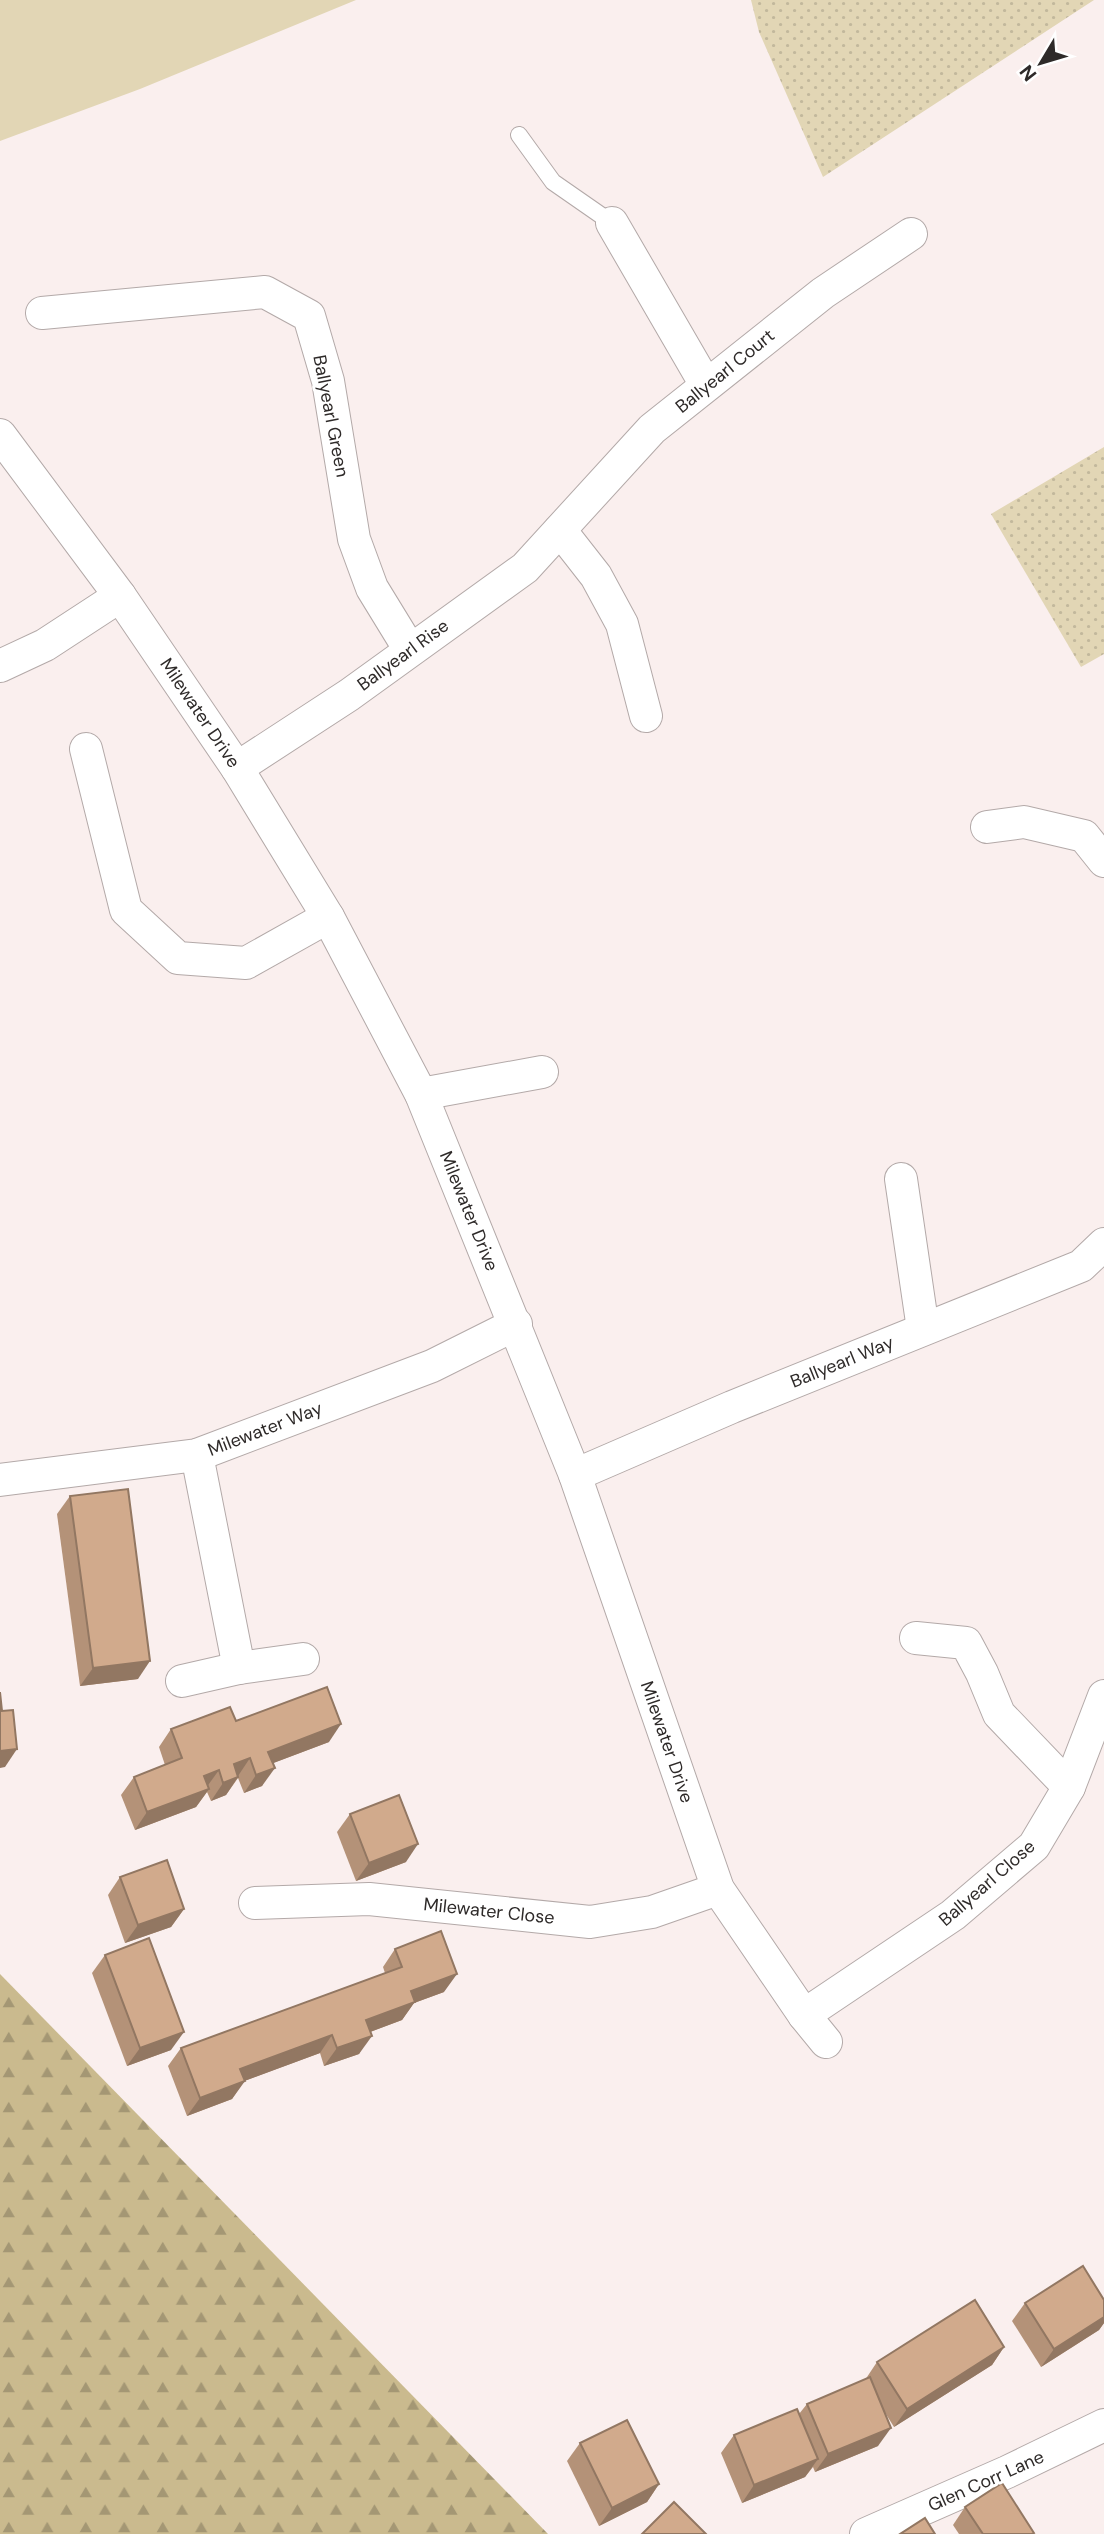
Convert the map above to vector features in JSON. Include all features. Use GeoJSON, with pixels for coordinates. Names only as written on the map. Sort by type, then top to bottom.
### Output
{"type":"FeatureCollection","features":[{"type":"Feature","properties":{"kind":"street"},"geometry":{"type":"LineString","coordinates":[[612,223],[706,385]]}},
{"type":"Feature","properties":{"kind":"street","name":"Ballyearl Court"},"geometry":{"type":"LineString","coordinates":[[560,530],[652,429],[823,293],[911,234]]}},
{"type":"Feature","properties":{"kind":"street","name":"Ballyearl Green"},"geometry":{"type":"LineString","coordinates":[[42,313],[265,292],[309,316],[328,382],[354,539],[372,588],[410,649]]}},
{"type":"Feature","properties":{"kind":"street","name":"Milewater Drive"},"geometry":{"type":"LineString","coordinates":[[0,435],[120,596],[237,768],[328,917],[421,1094],[575,1475],[718,1889],[804,2015],[827,2042]]}},
{"type":"Feature","properties":{"kind":"street"},"geometry":{"type":"LineString","coordinates":[[560,530],[596,576],[622,624],[646,716]]}},
{"type":"Feature","properties":{"kind":"street","name":"Ballyearl Rise"},"geometry":{"type":"LineString","coordinates":[[237,768],[349,695],[525,568],[560,530]]}},
{"type":"Feature","properties":{"kind":"street"},"geometry":{"type":"LineString","coordinates":[[0,666],[45,645],[120,596]]}},
{"type":"Feature","properties":{"kind":"street"},"geometry":{"type":"LineString","coordinates":[[86,749],[126,910],[178,958],[246,964],[328,917]]}},
{"type":"Feature","properties":{"kind":"street"},"geometry":{"type":"LineString","coordinates":[[987,827],[1024,822],[1084,836],[1104,860]]}},
{"type":"Feature","properties":{"kind":"street"},"geometry":{"type":"LineString","coordinates":[[421,1094],[542,1072]]}},
{"type":"Feature","properties":{"kind":"street"},"geometry":{"type":"LineString","coordinates":[[901,1179],[923,1329]]}},
{"type":"Feature","properties":{"kind":"street","name":"Ballyearl Way"},"geometry":{"type":"LineString","coordinates":[[575,1475],[732,1407],[1081,1266],[1104,1244]]}},
{"type":"Feature","properties":{"kind":"street","name":"Milewater Way"},"geometry":{"type":"LineString","coordinates":[[0,1480],[197,1455],[432,1366],[516,1324]]}},
{"type":"Feature","properties":{"kind":"street"},"geometry":{"type":"LineString","coordinates":[[197,1455],[239,1668]]}},
{"type":"Feature","properties":{"kind":"street"},"geometry":{"type":"LineString","coordinates":[[916,1638],[967,1643],[999,1714],[1069,1787]]}},
{"type":"Feature","properties":{"kind":"street"},"geometry":{"type":"LineString","coordinates":[[183,1681],[239,1668],[303,1659]]}},
{"type":"Feature","properties":{"kind":"street","name":"Ballyearl Close"},"geometry":{"type":"LineString","coordinates":[[804,2015],[953,1915],[1034,1846],[1069,1787],[1104,1696]]}},
{"type":"Feature","properties":{"kind":"street","name":"Milewater Close"},"geometry":{"type":"LineString","coordinates":[[255,1903],[369,1899],[590,1922],[652,1912],[718,1889]]}},
{"type":"Feature","properties":{"kind":"street","name":"Glen Corr Lane"},"geometry":{"type":"LineString","coordinates":[[866,2534],[1007,2472],[1104,2425]]}},
{"type":"Feature","properties":{"kind":"lane"},"geometry":{"type":"LineString","coordinates":[[519,135],[553,182],[612,223]]}},
{"type":"Feature","properties":{"kind":"shaded area"},"geometry":{"type":"Polygon","coordinates":[[[0,0],[356,0],[140,89],[0,141],[0,0]]]}},
{"type":"Feature","properties":{"kind":"shaded area"},"geometry":{"type":"Polygon","coordinates":[[[751,0],[1094,0],[823,177],[759,32],[751,0]]]}},
{"type":"Feature","properties":{"kind":"shaded area"},"geometry":{"type":"Polygon","coordinates":[[[1104,447],[1104,654],[1081,667],[991,514],[1104,447]]]}},
{"type":"Feature","properties":{"kind":"green space"},"geometry":{"type":"Polygon","coordinates":[[[0,1974],[548,2534],[0,2534],[0,1974]]]}},
{"type":"Feature","properties":{"kind":"building"},"geometry":{"type":"Polygon","coordinates":[[[128,1489],[150,1661],[93,1668],[70,1496],[128,1489]]]}},
{"type":"Feature","properties":{"kind":"building"},"geometry":{"type":"Polygon","coordinates":[[[327,1687],[341,1724],[268,1752],[275,1768],[256,1775],[250,1758],[234,1764],[238,1777],[223,1783],[219,1770],[204,1776],[209,1789],[147,1812],[134,1777],[182,1758],[171,1729],[230,1707],[236,1721],[327,1687]]]}},
{"type":"Feature","properties":{"kind":"building"},"geometry":{"type":"Polygon","coordinates":[[[0,1692],[2,1711],[13,1710],[17,1749],[0,1751],[0,1692]]]}},
{"type":"Feature","properties":{"kind":"building"},"geometry":{"type":"Polygon","coordinates":[[[399,1795],[418,1844],[369,1863],[350,1814],[399,1795]]]}},
{"type":"Feature","properties":{"kind":"building"},"geometry":{"type":"Polygon","coordinates":[[[167,1860],[184,1909],[138,1925],[120,1877],[167,1860]]]}},
{"type":"Feature","properties":{"kind":"building"},"geometry":{"type":"Polygon","coordinates":[[[441,1931],[457,1974],[411,1991],[415,2002],[366,2020],[372,2036],[337,2048],[332,2035],[240,2069],[245,2081],[200,2098],[181,2048],[402,1967],[395,1949],[441,1931]]]}},
{"type":"Feature","properties":{"kind":"building"},"geometry":{"type":"Polygon","coordinates":[[[149,1938],[184,2032],[140,2048],[105,1955],[149,1938]]]}},
{"type":"Feature","properties":{"kind":"building"},"geometry":{"type":"Polygon","coordinates":[[[1083,2266],[1104,2300],[1104,2317],[1054,2349],[1025,2303],[1083,2266]]]}},
{"type":"Feature","properties":{"kind":"building"},"geometry":{"type":"Polygon","coordinates":[[[975,2300],[1004,2347],[907,2409],[877,2362],[975,2300]]]}},
{"type":"Feature","properties":{"kind":"building"},"geometry":{"type":"Polygon","coordinates":[[[870,2377],[891,2428],[828,2454],[807,2404],[870,2377]]]}},
{"type":"Feature","properties":{"kind":"building"},"geometry":{"type":"Polygon","coordinates":[[[797,2409],[818,2459],[754,2485],[734,2435],[797,2409]]]}},
{"type":"Feature","properties":{"kind":"building"},"geometry":{"type":"Polygon","coordinates":[[[627,2420],[659,2484],[612,2508],[580,2443],[627,2420]]]}},
{"type":"Feature","properties":{"kind":"building"},"geometry":{"type":"Polygon","coordinates":[[[1002,2483],[1034,2533],[983,2534],[965,2507],[1002,2483]]]}},
{"type":"Feature","properties":{"kind":"building"},"geometry":{"type":"Polygon","coordinates":[[[674,2502],[706,2534],[642,2534],[674,2502]]]}},
{"type":"Feature","properties":{"kind":"building"},"geometry":{"type":"Polygon","coordinates":[[[925,2518],[935,2534],[900,2534],[925,2518]]]}}]}
